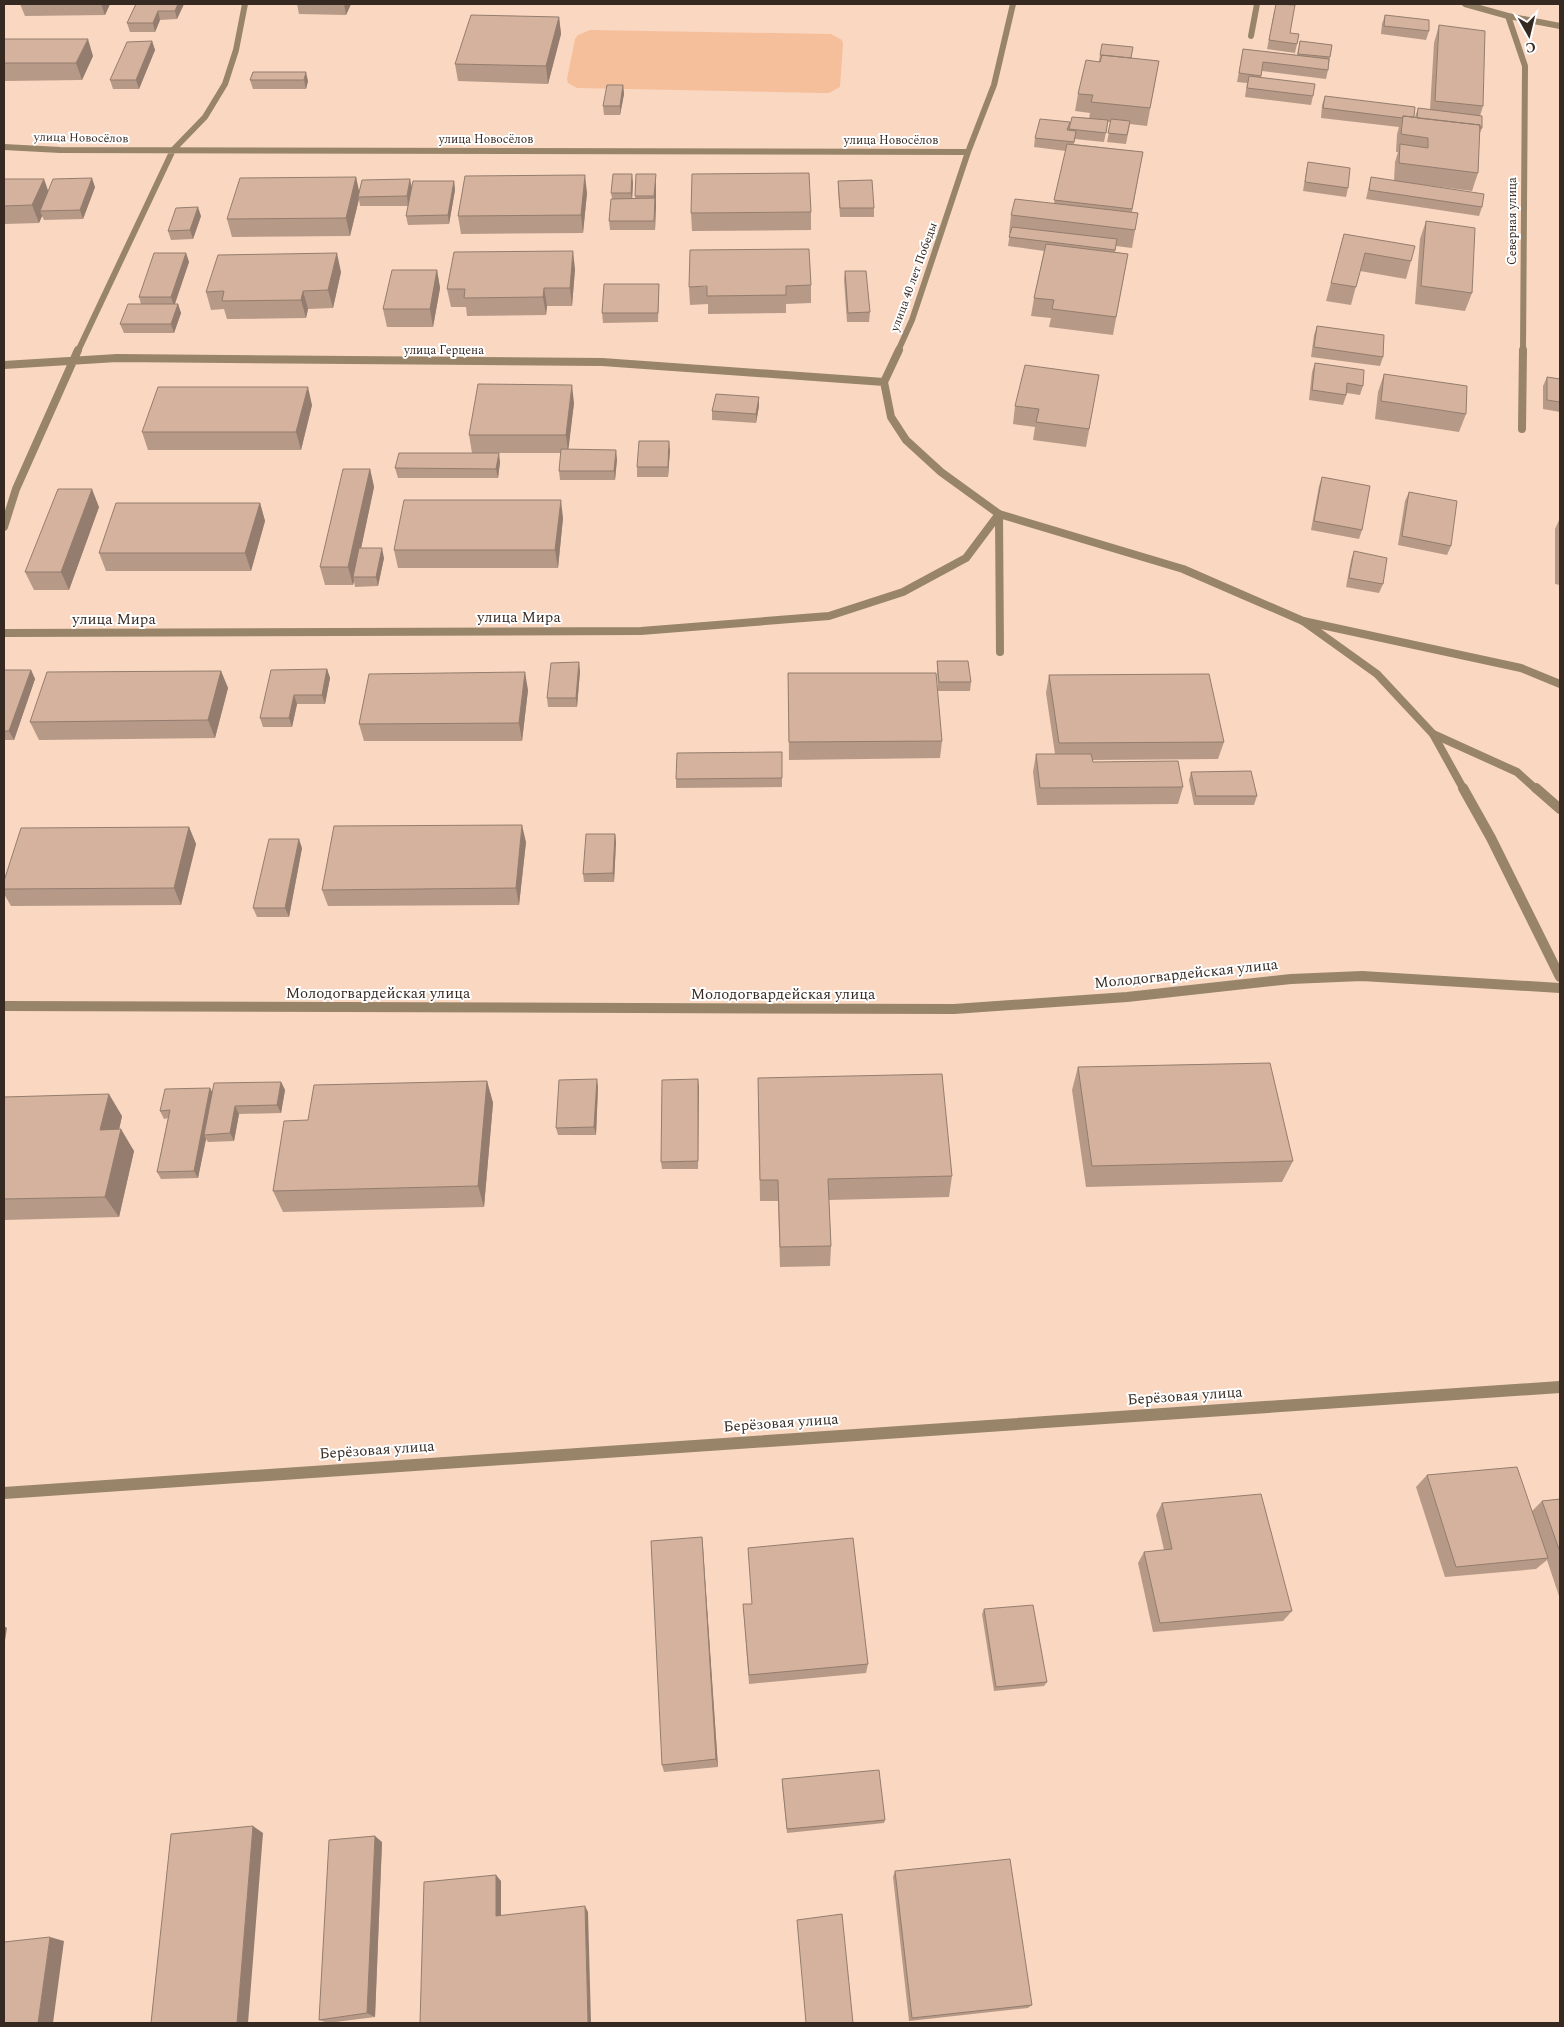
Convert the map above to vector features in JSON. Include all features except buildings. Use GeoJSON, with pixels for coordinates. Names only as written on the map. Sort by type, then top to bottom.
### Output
{"type":"FeatureCollection","features":[{"type":"Feature","properties":{"kind":"street"},"geometry":{"type":"LineString","coordinates":[[4,527],[16,488],[73,361],[173,150],[199,125],[221,93],[234,58],[245,4]]}},
{"type":"Feature","properties":{"kind":"street","name":"улица 40 лет Победы"},"geometry":{"type":"LineString","coordinates":[[884,382],[912,320],[968,152],[994,85],[1013,4]]}},
{"type":"Feature","properties":{"kind":"street"},"geometry":{"type":"LineString","coordinates":[[1251,36],[1257,4]]}},
{"type":"Feature","properties":{"kind":"street"},"geometry":{"type":"LineString","coordinates":[[1465,4],[1508,16],[1560,26]]}},
{"type":"Feature","properties":{"kind":"street","name":"Северная улица"},"geometry":{"type":"LineString","coordinates":[[1508,16],[1525,66],[1522,429]]}},
{"type":"Feature","properties":{"kind":"street","name":"улица Новосёлов"},"geometry":{"type":"LineString","coordinates":[[4,147],[60,150],[968,152]]}},
{"type":"Feature","properties":{"kind":"street","name":"улица Герцена"},"geometry":{"type":"LineString","coordinates":[[4,365],[117,358],[602,362],[884,382]]}},
{"type":"Feature","properties":{"kind":"street"},"geometry":{"type":"LineString","coordinates":[[884,382],[891,417],[906,440],[941,472],[999,514],[1183,569],[1303,621],[1522,668],[1560,684]]}},
{"type":"Feature","properties":{"kind":"street"},"geometry":{"type":"LineString","coordinates":[[999,514],[1000,652]]}},
{"type":"Feature","properties":{"kind":"street","name":"улица Мира"},"geometry":{"type":"LineString","coordinates":[[4,633],[641,631],[829,616],[903,592],[966,558],[999,514]]}},
{"type":"Feature","properties":{"kind":"street"},"geometry":{"type":"LineString","coordinates":[[1303,621],[1377,674],[1433,734],[1491,838],[1560,977]]}},
{"type":"Feature","properties":{"kind":"street"},"geometry":{"type":"LineString","coordinates":[[1433,734],[1517,772],[1560,809]]}},
{"type":"Feature","properties":{"kind":"street","name":"Молодогвардейская улица"},"geometry":{"type":"LineString","coordinates":[[4,1006],[556,1010],[954,1008],[1127,997],[1291,979],[1362,976],[1560,988]]}},
{"type":"Feature","properties":{"kind":"street","name":"Берёзовая улица"},"geometry":{"type":"LineString","coordinates":[[4,1492],[1560,1387]]}},
{"type":"Feature","properties":{"kind":"shaded area"},"geometry":{"type":"Polygon","coordinates":[[[590,30],[831,34],[842,40],[843,44],[840,87],[829,93],[577,88],[568,83],[567,79],[575,39],[578,35],[590,30]]]}}]}
